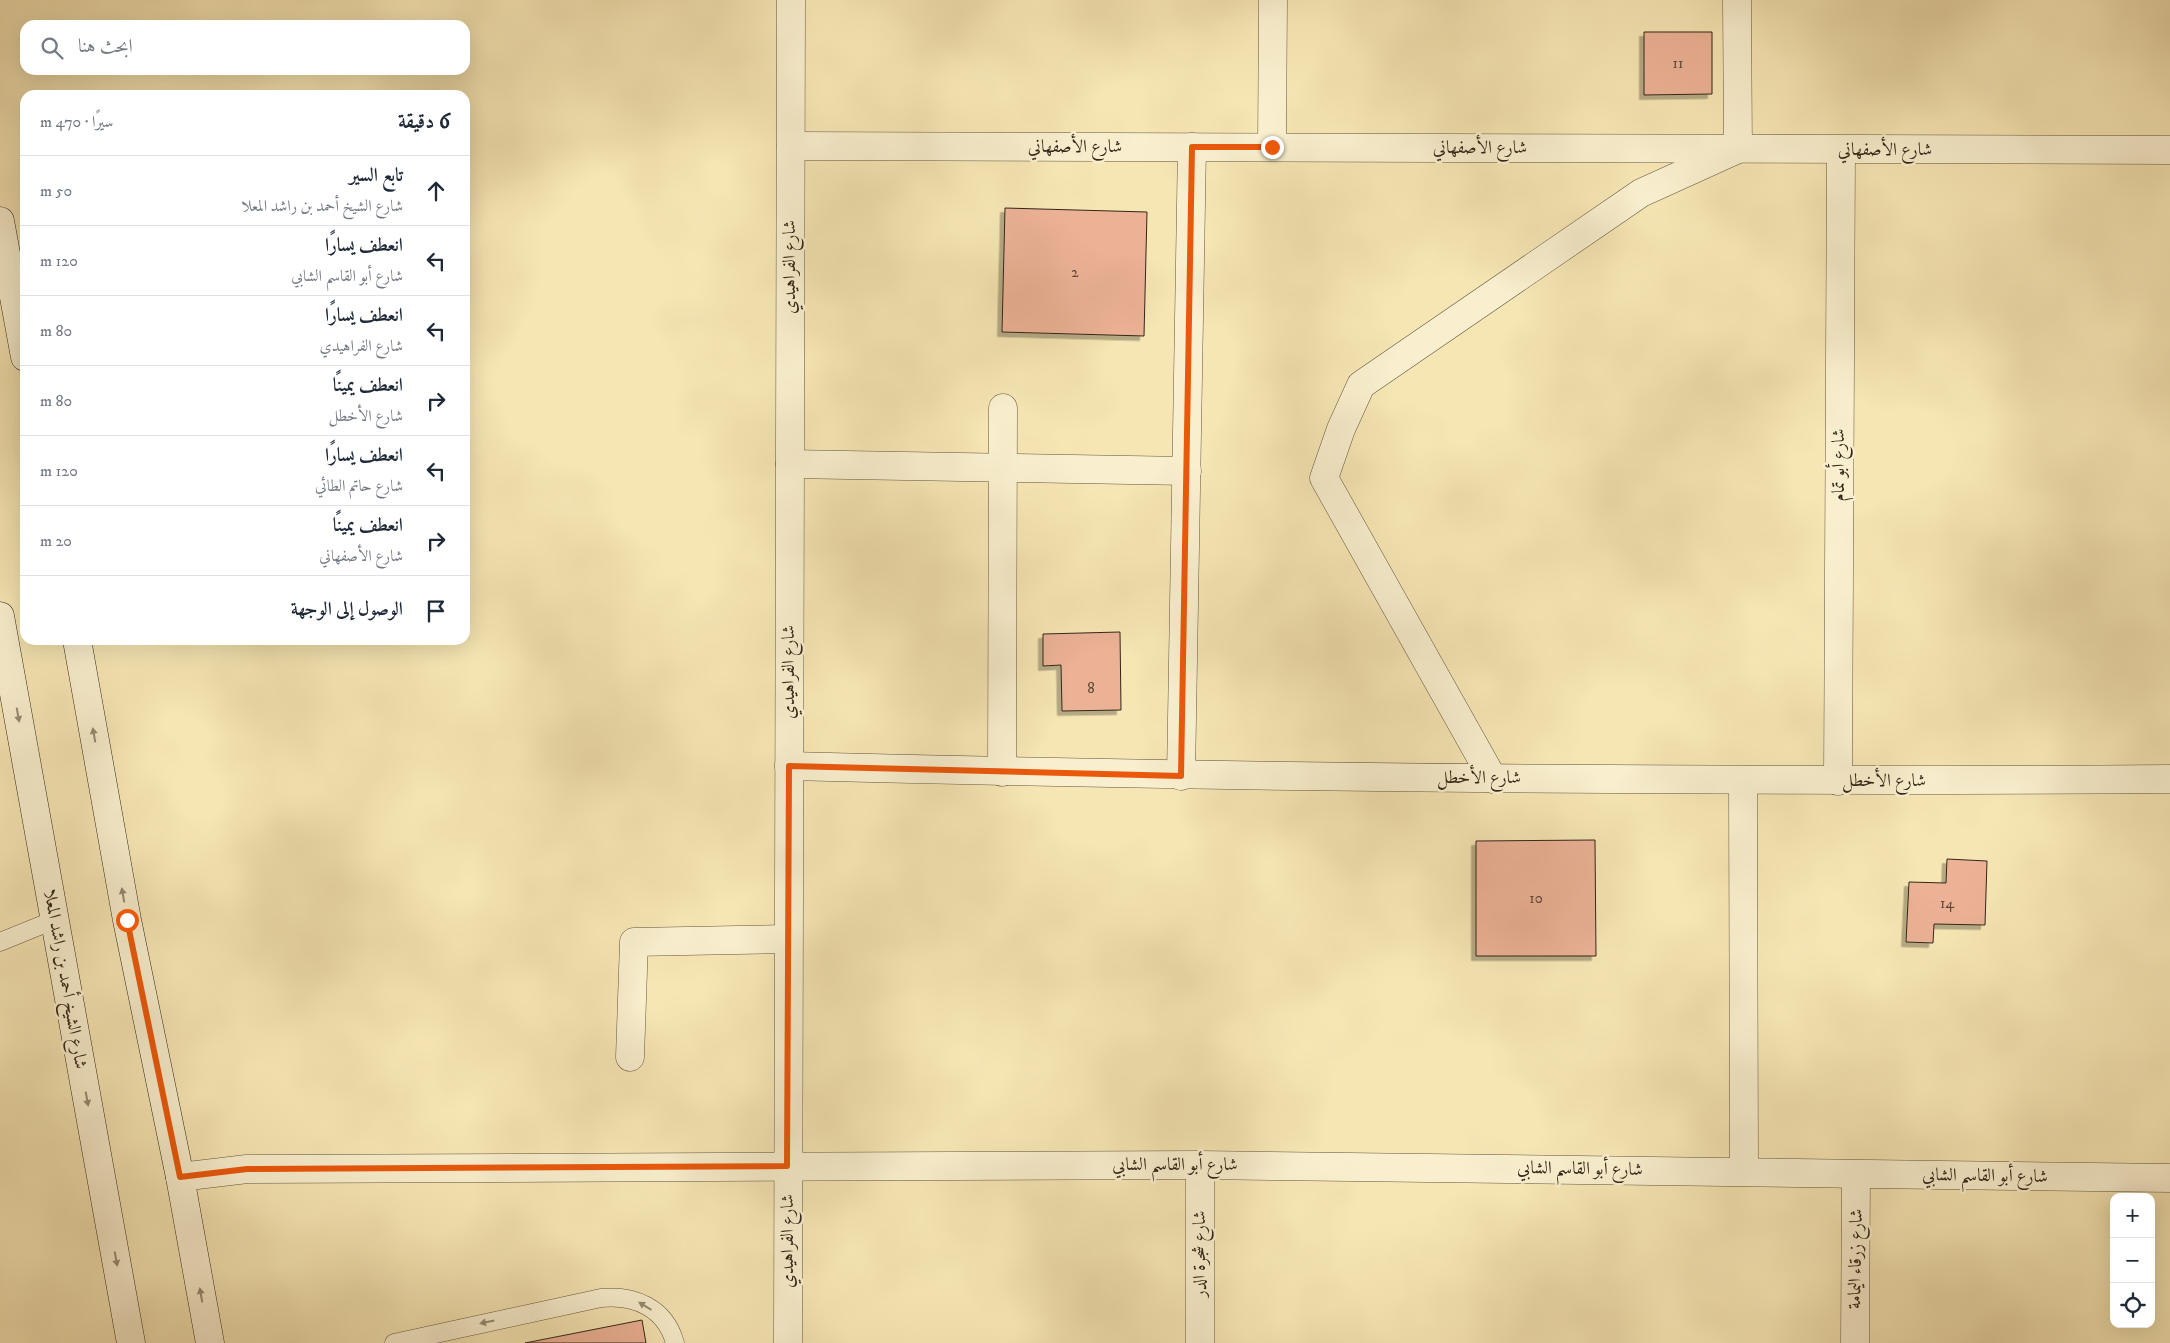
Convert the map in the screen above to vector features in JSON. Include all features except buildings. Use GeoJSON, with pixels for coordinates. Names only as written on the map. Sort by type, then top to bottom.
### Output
{"type":"FeatureCollection","features":[{"type":"Feature","properties":{"kind":"street","name":"شارع الفراهيدي"},"geometry":{"type":"LineString","coordinates":[[788,1343],[791,0]]}},
{"type":"Feature","properties":{"kind":"street"},"geometry":{"type":"LineString","coordinates":[[1272,147],[1273,0]]}},
{"type":"Feature","properties":{"kind":"street"},"geometry":{"type":"LineString","coordinates":[[1493,779],[1324,478],[1341,429],[1361,385],[1641,193],[1738,149],[1736,0]]}},
{"type":"Feature","properties":{"kind":"street","name":"شارع الأصفهاني"},"geometry":{"type":"LineString","coordinates":[[791,146],[2170,150]]}},
{"type":"Feature","properties":{"kind":"street"},"geometry":{"type":"LineString","coordinates":[[1181,776],[1192,147]]}},
{"type":"Feature","properties":{"kind":"street","name":"شارع أبو تمام"},"geometry":{"type":"LineString","coordinates":[[1838,781],[1841,150]]}},
{"type":"Feature","properties":{"kind":"street"},"geometry":{"type":"LineString","coordinates":[[0,221],[20,330]]}},
{"type":"Feature","properties":{"kind":"street"},"geometry":{"type":"LineString","coordinates":[[1002,772],[1003,408]]}},
{"type":"Feature","properties":{"kind":"street"},"geometry":{"type":"LineString","coordinates":[[790,464],[1187,471]]}},
{"type":"Feature","properties":{"kind":"street","name":"شارع الشيخ أحمد بن راشد المعلا"},"geometry":{"type":"LineString","coordinates":[[0,616],[131,1343]]}},
{"type":"Feature","properties":{"kind":"street"},"geometry":{"type":"LineString","coordinates":[[77,645],[125,910],[180,1177],[210,1343]]}},
{"type":"Feature","properties":{"kind":"street","name":"شارع الأخطل"},"geometry":{"type":"LineString","coordinates":[[789,766],[1181,776],[1493,779],[1838,781],[2170,779]]}},
{"type":"Feature","properties":{"kind":"street"},"geometry":{"type":"LineString","coordinates":[[1743,780],[1744,1171]]}},
{"type":"Feature","properties":{"kind":"street"},"geometry":{"type":"LineString","coordinates":[[630,1057],[634,942],[788,940]]}},
{"type":"Feature","properties":{"kind":"street","name":"شارع أبو القاسم الشابي"},"geometry":{"type":"LineString","coordinates":[[180,1177],[247,1169],[1200,1165],[2170,1178]]}},
{"type":"Feature","properties":{"kind":"street","name":"شارع شجرة الدر"},"geometry":{"type":"LineString","coordinates":[[1200,1165],[1200,1343]]}},
{"type":"Feature","properties":{"kind":"street","name":"شارع زرقاء اليمامة"},"geometry":{"type":"LineString","coordinates":[[1855,1343],[1856,1175]]}},
{"type":"Feature","properties":{"kind":"lane"},"geometry":{"type":"LineString","coordinates":[[0,942],[54,920]]}},
{"type":"Feature","properties":{"kind":"lane"},"geometry":{"type":"LineString","coordinates":[[394,1343],[582,1302],[616,1297],[632,1299],[646,1305],[658,1314],[668,1326],[675,1343]]}},
{"type":"Feature","properties":{"kind":"route"},"geometry":{"type":"LineString","coordinates":[[127,920],[180,1177],[247,1169],[787,1166],[789,766],[1181,776],[1192,147],[1272,147]]}}]}
